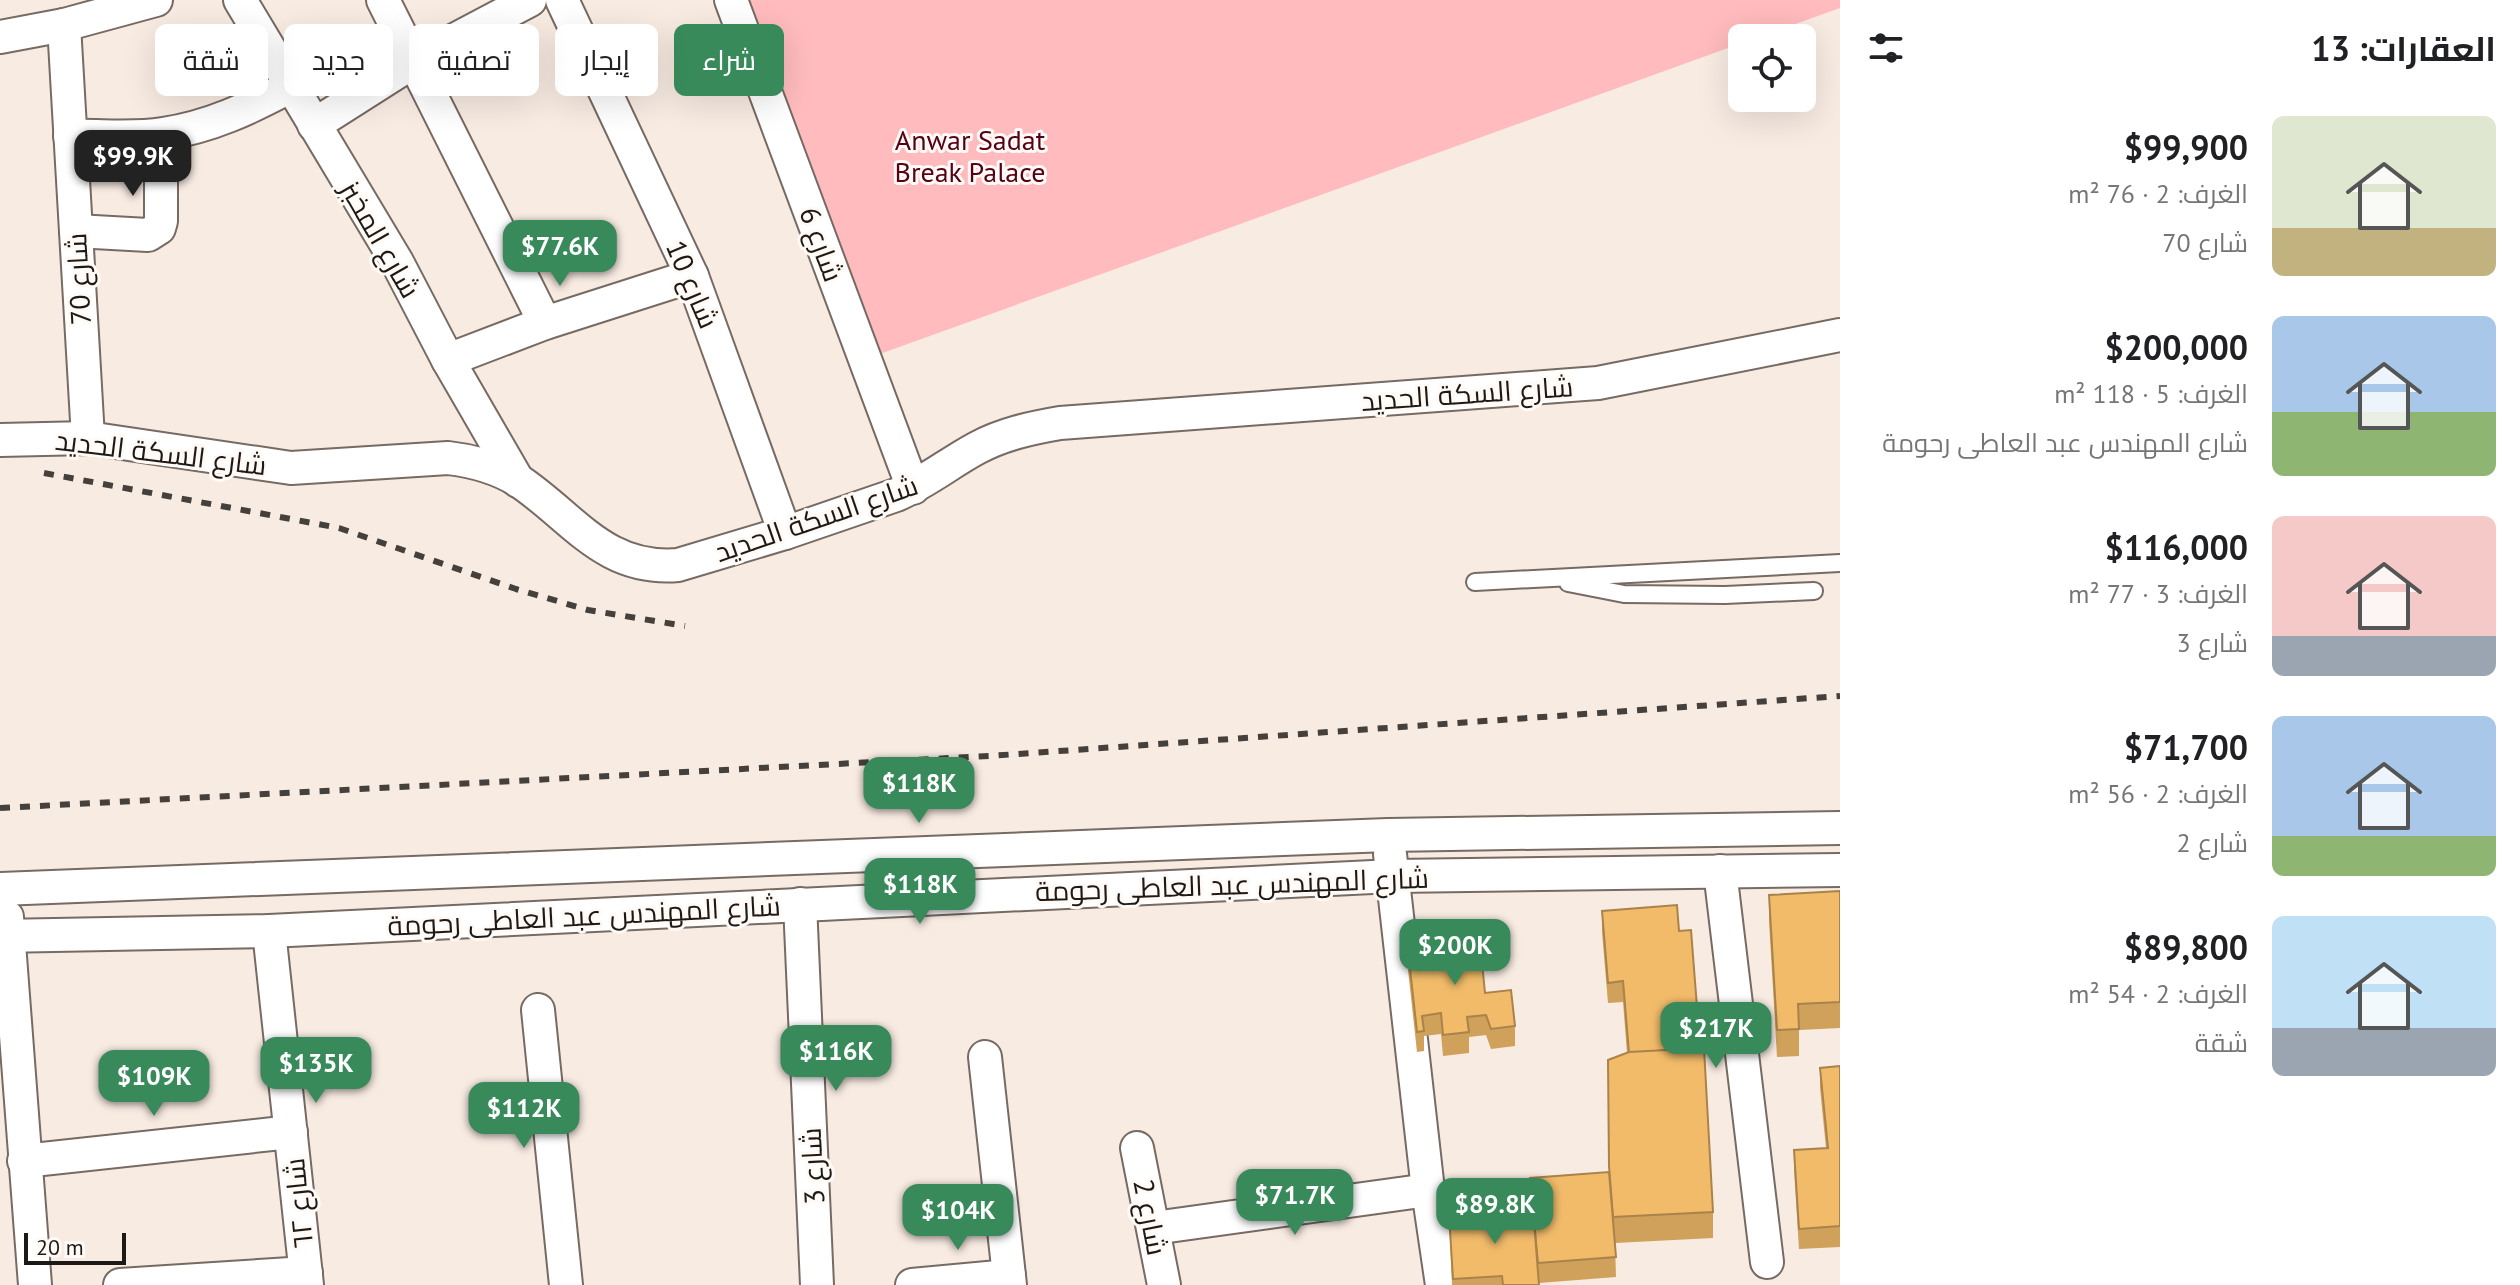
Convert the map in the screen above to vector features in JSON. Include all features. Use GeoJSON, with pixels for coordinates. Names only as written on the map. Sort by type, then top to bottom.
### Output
{"type":"FeatureCollection","features":[{"type":"Feature","properties":{"kind":"street"},"geometry":{"type":"LineString","coordinates":[[0,37],[64,25],[156,0]]}},
{"type":"Feature","properties":{"kind":"street","name":"شارع المخبز"},"geometry":{"type":"LineString","coordinates":[[240,0],[284,74]]}},
{"type":"Feature","properties":{"kind":"street"},"geometry":{"type":"LineString","coordinates":[[383,0],[409,54]]}},
{"type":"Feature","properties":{"kind":"street"},"geometry":{"type":"LineString","coordinates":[[485,24],[530,0]]}},
{"type":"Feature","properties":{"kind":"street","name":"شارع 10"},"geometry":{"type":"LineString","coordinates":[[562,0],[692,276],[785,533]]}},
{"type":"Feature","properties":{"kind":"street","name":"شارع 6"},"geometry":{"type":"LineString","coordinates":[[731,0],[913,488]]}},
{"type":"Feature","properties":{"kind":"street","name":"شارع 70"},"geometry":{"type":"LineString","coordinates":[[64,25],[88,438]]}},
{"type":"Feature","properties":{"kind":"street"},"geometry":{"type":"LineString","coordinates":[[314,125],[409,65]]}},
{"type":"Feature","properties":{"kind":"street"},"geometry":{"type":"LineString","coordinates":[[70,136],[161,135],[207,125],[250,108],[284,90]]}},
{"type":"Feature","properties":{"kind":"street","name":"شارع المخبز"},"geometry":{"type":"LineString","coordinates":[[297,96],[397,262],[448,360],[518,481]]}},
{"type":"Feature","properties":{"kind":"street"},"geometry":{"type":"LineString","coordinates":[[430,96],[545,323]]}},
{"type":"Feature","properties":{"kind":"street"},"geometry":{"type":"LineString","coordinates":[[76,231],[148,235],[159,228],[161,135]]}},
{"type":"Feature","properties":{"kind":"street"},"geometry":{"type":"LineString","coordinates":[[448,360],[545,323],[692,276]]}},
{"type":"Feature","properties":{"kind":"street","name":"شارع السكة الحديد"},"geometry":{"type":"LineString","coordinates":[[0,440],[88,438],[291,468],[448,458],[471,461],[518,481],[608,552],[642,565],[678,565],[785,533],[913,488],[976,448],[1003,436],[1060,423],[1598,383],[1840,335]]}},
{"type":"Feature","properties":{"kind":"street","name":"شارع المهندس عبد العاطى رحومة"},"geometry":{"type":"LineString","coordinates":[[2,889],[1388,835],[1840,828]]}},
{"type":"Feature","properties":{"kind":"street"},"geometry":{"type":"LineString","coordinates":[[1388,835],[1428,1190],[1442,1285]]}},
{"type":"Feature","properties":{"kind":"street","name":"شارع المهندس عبد العاطى رحومة"},"geometry":{"type":"LineString","coordinates":[[4,936],[269,931],[1393,876],[1840,870]]}},
{"type":"Feature","properties":{"kind":"street"},"geometry":{"type":"LineString","coordinates":[[1720,871],[1767,1262]]}},
{"type":"Feature","properties":{"kind":"street"},"geometry":{"type":"LineString","coordinates":[[2,889],[35,1285]]}},
{"type":"Feature","properties":{"kind":"street","name":"شارع 3"},"geometry":{"type":"LineString","coordinates":[[800,904],[817,1285]]}},
{"type":"Feature","properties":{"kind":"street","name":"شارع ٦٢"},"geometry":{"type":"LineString","coordinates":[[269,931],[307,1279]]}},
{"type":"Feature","properties":{"kind":"street"},"geometry":{"type":"LineString","coordinates":[[538,1010],[566,1285]]}},
{"type":"Feature","properties":{"kind":"street"},"geometry":{"type":"LineString","coordinates":[[912,1285],[1010,1280],[985,1057]]}},
{"type":"Feature","properties":{"kind":"street"},"geometry":{"type":"LineString","coordinates":[[24,1161],[291,1132]]}},
{"type":"Feature","properties":{"kind":"street","name":"شارع 2"},"geometry":{"type":"LineString","coordinates":[[1137,1148],[1164,1285]]}},
{"type":"Feature","properties":{"kind":"street"},"geometry":{"type":"LineString","coordinates":[[1154,1228],[1428,1190]]}},
{"type":"Feature","properties":{"kind":"street"},"geometry":{"type":"LineString","coordinates":[[120,1285],[307,1279]]}},
{"type":"Feature","properties":{"kind":"lane"},"geometry":{"type":"LineString","coordinates":[[1475,582],[1840,563]]}},
{"type":"Feature","properties":{"kind":"lane"},"geometry":{"type":"LineString","coordinates":[[1543,578],[1624,594],[1725,595],[1814,591]]}},
{"type":"Feature","properties":{"kind":"green space","name":"Anwar Sadat Break Palace"},"geometry":{"type":"Polygon","coordinates":[[[747,0],[1840,0],[1840,8],[1795,24],[1728,24],[1728,48],[877,355],[782,96],[784,24],[756,24],[747,0]]]}},
{"type":"Feature","properties":{"kind":"building"},"geometry":{"type":"Polygon","coordinates":[[[1840,891],[1840,1002],[1798,1004],[1799,1029],[1777,1030],[1769,895],[1840,891]]]}},
{"type":"Feature","properties":{"kind":"building"},"geometry":{"type":"Polygon","coordinates":[[[1677,905],[1679,931],[1691,930],[1698,1020],[1691,1022],[1693,1040],[1683,1041],[1684,1049],[1629,1053],[1623,981],[1608,983],[1602,911],[1677,905]]]}},
{"type":"Feature","properties":{"kind":"building"},"geometry":{"type":"Polygon","coordinates":[[[1459,938],[1460,944],[1480,942],[1485,993],[1511,990],[1515,1026],[1491,1029],[1486,1015],[1467,1017],[1469,1032],[1443,1035],[1441,1013],[1422,1016],[1424,1031],[1417,1032],[1408,950],[1421,948],[1420,942],[1459,938]]]}},
{"type":"Feature","properties":{"kind":"building"},"geometry":{"type":"Polygon","coordinates":[[[1704,1048],[1713,1212],[1613,1217],[1608,1060],[1629,1052],[1704,1048]]]}},
{"type":"Feature","properties":{"kind":"building"},"geometry":{"type":"Polygon","coordinates":[[[1840,1066],[1840,1226],[1799,1229],[1794,1150],[1828,1148],[1820,1068],[1840,1066]]]}},
{"type":"Feature","properties":{"kind":"building"},"geometry":{"type":"Polygon","coordinates":[[[1609,1172],[1616,1257],[1538,1263],[1530,1178],[1609,1172]]]}},
{"type":"Feature","properties":{"kind":"building"},"geometry":{"type":"Polygon","coordinates":[[[1533,1209],[1539,1285],[1503,1285],[1502,1276],[1453,1279],[1449,1214],[1533,1209]]]}},
{"type":"Feature","properties":{"kind":"railway"},"geometry":{"type":"LineString","coordinates":[[44,473],[339,528],[516,589],[588,610],[685,626]]}},
{"type":"Feature","properties":{"kind":"railway"},"geometry":{"type":"LineString","coordinates":[[0,808],[989,756],[1840,696]]}}]}
